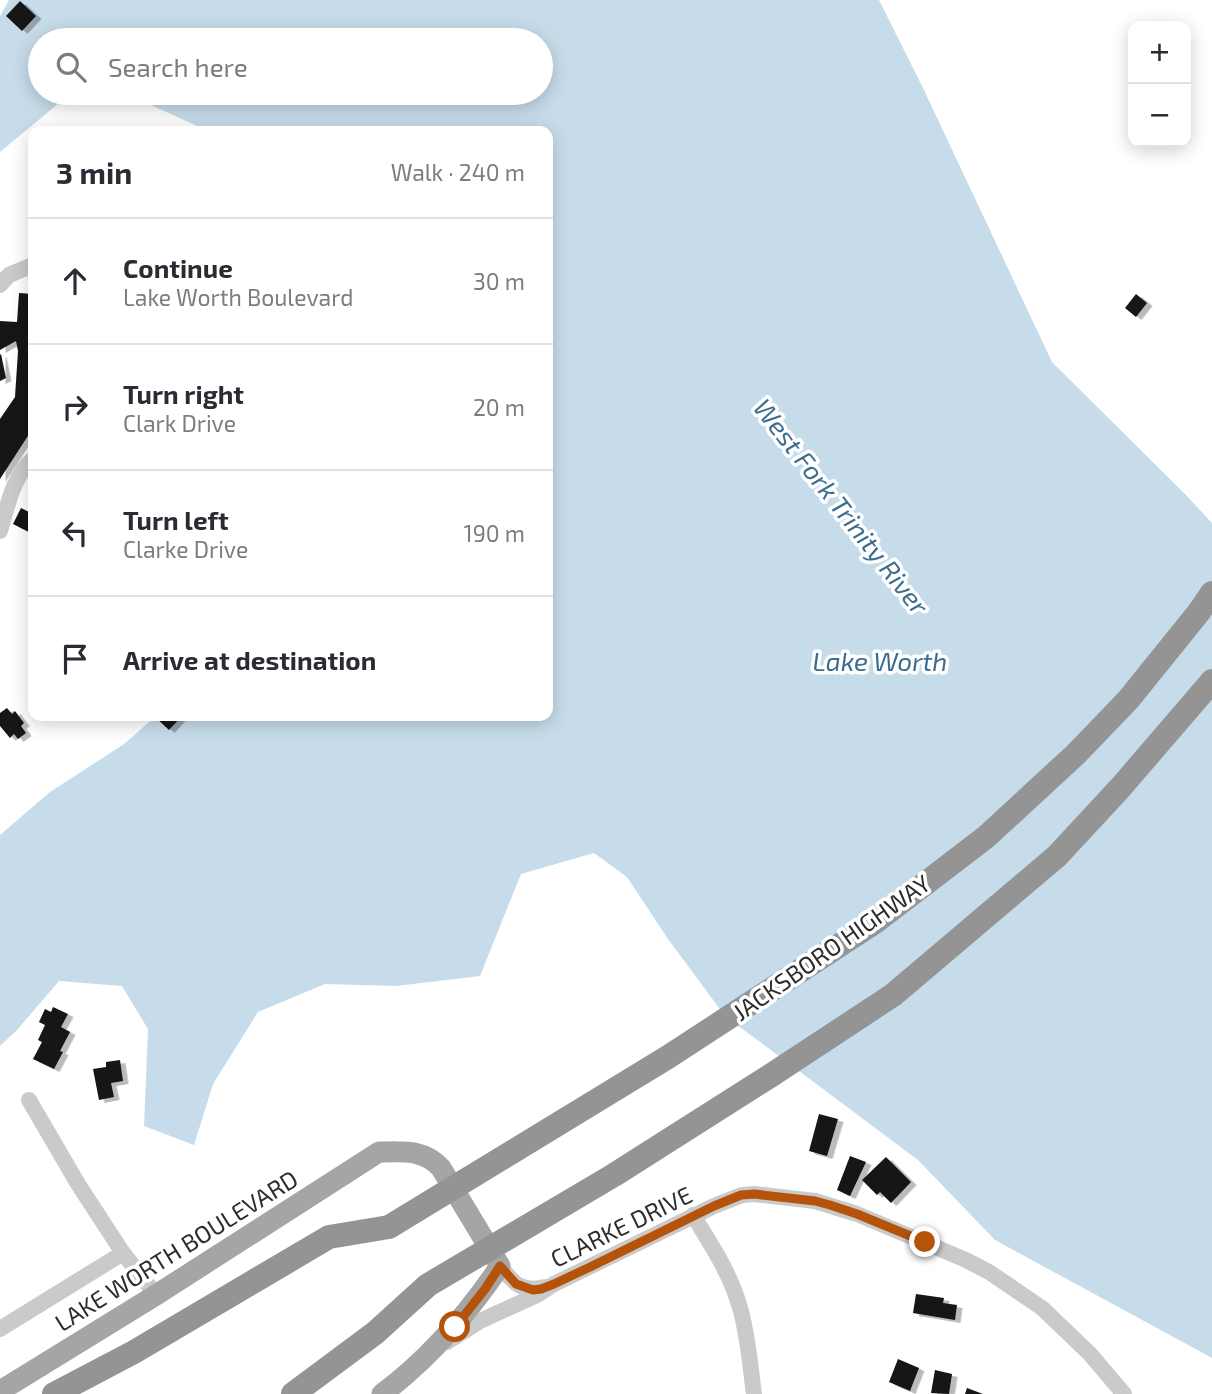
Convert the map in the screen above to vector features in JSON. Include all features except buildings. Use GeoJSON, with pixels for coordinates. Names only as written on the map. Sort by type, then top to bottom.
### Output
{"type":"FeatureCollection","features":[{"type":"Feature","properties":{"kind":"highway","name":"JACKSBORO HIGHWAY"},"geometry":{"type":"LineString","coordinates":[[54,1394],[134,1352],[329,1237],[390,1227],[668,1057],[875,922],[986,836],[1076,754],[1128,700],[1212,593]]}},
{"type":"Feature","properties":{"kind":"highway"},"geometry":{"type":"LineString","coordinates":[[293,1394],[375,1333],[428,1285],[614,1175],[893,995],[1057,856],[1121,787],[1212,681]]}},
{"type":"Feature","properties":{"kind":"main road","name":"LAKE WORTH BOULEVARD"},"geometry":{"type":"LineString","coordinates":[[0,1391],[379,1152],[422,1154],[433,1160],[441,1168],[500,1266]]}},
{"type":"Feature","properties":{"kind":"main road"},"geometry":{"type":"LineString","coordinates":[[382,1394],[429,1355],[469,1310],[500,1266]]}},
{"type":"Feature","properties":{"kind":"street"},"geometry":{"type":"LineString","coordinates":[[0,285],[9,275],[28,267]]}},
{"type":"Feature","properties":{"kind":"street"},"geometry":{"type":"LineString","coordinates":[[0,531],[15,484],[28,464]]}},
{"type":"Feature","properties":{"kind":"street"},"geometry":{"type":"LineString","coordinates":[[29,1100],[78,1184],[123,1252],[156,1295]]}},
{"type":"Feature","properties":{"kind":"street","name":"CLARKE DRIVE"},"geometry":{"type":"LineString","coordinates":[[429,1355],[480,1321],[537,1295],[693,1215],[741,1195],[770,1195],[830,1205],[891,1228],[989,1272],[1042,1308],[1090,1354],[1124,1394]]}},
{"type":"Feature","properties":{"kind":"street"},"geometry":{"type":"LineString","coordinates":[[693,1215],[722,1264],[738,1300],[754,1394]]}},
{"type":"Feature","properties":{"kind":"street"},"geometry":{"type":"LineString","coordinates":[[0,1329],[123,1252]]}},
{"type":"Feature","properties":{"kind":"street"},"geometry":{"type":"LineString","coordinates":[[500,1266],[510,1279],[524,1288],[533,1290],[554,1284]]}},
{"type":"Feature","properties":{"kind":"water","name":"Lake Worth"},"geometry":{"type":"Polygon","coordinates":[[[9,0],[879,0],[1052,362],[1212,523],[1212,1358],[995,1240],[918,1160],[725,1016],[668,939],[627,877],[594,853],[521,874],[480,976],[396,986],[325,984],[258,1012],[213,1084],[194,1145],[144,1126],[148,1029],[122,986],[59,981],[0,1046],[0,835],[50,792],[124,744],[150,721],[553,721],[553,126],[197,126],[151,105],[553,105],[553,28],[28,28],[28,105],[57,105],[28,126],[0,152],[0,16],[9,0]]]}},
{"type":"Feature","properties":{"kind":"route"},"geometry":{"type":"LineString","coordinates":[[455,1327],[500,1266],[516,1284],[533,1290],[541,1289],[693,1215],[741,1195],[770,1195],[815,1201],[857,1214],[925,1242]]}},
{"type":"Feature","properties":{"kind":"water label","name":"West Fork Trinity River"},"geometry":{"type":"Point","coordinates":[842,506]}}]}
